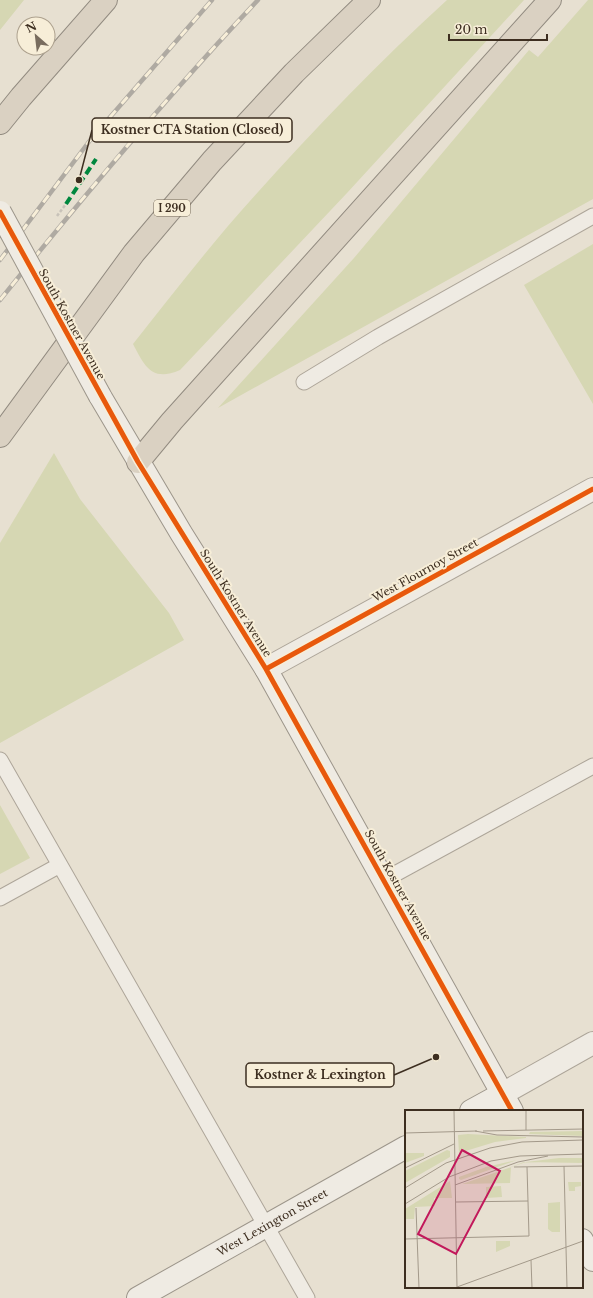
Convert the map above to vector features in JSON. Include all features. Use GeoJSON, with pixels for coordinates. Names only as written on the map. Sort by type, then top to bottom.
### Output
{"type":"FeatureCollection","features":[{"type":"Feature","properties":{"kind":"highway"},"geometry":{"type":"LineString","coordinates":[[0,123],[106,0]]}},
{"type":"Feature","properties":{"kind":"highway","name":"I 290"},"geometry":{"type":"LineString","coordinates":[[0,436],[139,247],[218,155],[294,73],[369,0]]}},
{"type":"Feature","properties":{"kind":"highway"},"geometry":{"type":"LineString","coordinates":[[138,462],[172,421],[550,0]]}},
{"type":"Feature","properties":{"kind":"street","name":"South Kostner Avenue"},"geometry":{"type":"LineString","coordinates":[[0,212],[100,396],[138,462],[266,669],[507,1102]]}},
{"type":"Feature","properties":{"kind":"street","name":"West Flournoy Street"},"geometry":{"type":"LineString","coordinates":[[266,669],[593,489]]}},
{"type":"Feature","properties":{"kind":"street"},"geometry":{"type":"LineString","coordinates":[[475,1110],[507,1102],[593,1043]]}},
{"type":"Feature","properties":{"kind":"street","name":"West Lexington Street"},"geometry":{"type":"LineString","coordinates":[[138,1298],[405,1148]]}},
{"type":"Feature","properties":{"kind":"street"},"geometry":{"type":"LineString","coordinates":[[583,1242],[593,1260]]}},
{"type":"Feature","properties":{"kind":"lane"},"geometry":{"type":"LineString","coordinates":[[304,382],[385,334],[593,216]]}},
{"type":"Feature","properties":{"kind":"lane"},"geometry":{"type":"LineString","coordinates":[[0,760],[307,1298]]}},
{"type":"Feature","properties":{"kind":"lane"},"geometry":{"type":"LineString","coordinates":[[384,880],[593,766]]}},
{"type":"Feature","properties":{"kind":"lane"},"geometry":{"type":"LineString","coordinates":[[0,898],[60,865]]}},
{"type":"Feature","properties":{"kind":"path"},"geometry":{"type":"LineString","coordinates":[[58,216],[66,204]]}},
{"type":"Feature","properties":{"kind":"green space"},"geometry":{"type":"Polygon","coordinates":[[[0,0],[24,0],[0,30],[0,0]]]}},
{"type":"Feature","properties":{"kind":"green space"},"geometry":{"type":"Polygon","coordinates":[[[447,0],[524,0],[347,193],[180,370],[163,374],[150,370],[141,359],[133,344],[180,285],[228,226],[307,138],[390,54],[447,0]]]}},
{"type":"Feature","properties":{"kind":"green space"},"geometry":{"type":"Polygon","coordinates":[[[588,0],[593,0],[593,199],[218,408],[354,258],[529,50],[538,57],[588,0]]]}},
{"type":"Feature","properties":{"kind":"green space"},"geometry":{"type":"Polygon","coordinates":[[[593,244],[593,404],[524,285],[593,244]]]}},
{"type":"Feature","properties":{"kind":"green space"},"geometry":{"type":"Polygon","coordinates":[[[54,453],[80,499],[169,613],[184,640],[0,743],[0,543],[54,453]]]}},
{"type":"Feature","properties":{"kind":"green space"},"geometry":{"type":"Polygon","coordinates":[[[0,805],[30,858],[0,874],[0,805]]]}},
{"type":"Feature","properties":{"kind":"railway"},"geometry":{"type":"LineString","coordinates":[[0,260],[91,139],[212,0]]}},
{"type":"Feature","properties":{"kind":"railway"},"geometry":{"type":"LineString","coordinates":[[0,300],[126,147],[224,36],[258,0]]}},
{"type":"Feature","properties":{"kind":"marked path"},"geometry":{"type":"LineString","coordinates":[[66,204],[96,159]]}},
{"type":"Feature","properties":{"kind":"cycle path"},"geometry":{"type":"LineString","coordinates":[[0,212],[138,462],[266,669],[511,1110]]}},
{"type":"Feature","properties":{"kind":"cycle path"},"geometry":{"type":"LineString","coordinates":[[266,669],[593,489]]}},
{"type":"Feature","properties":{"kind":"place","name":"Kostner CTA Station (Closed)"},"geometry":{"type":"Point","coordinates":[79,180]}},
{"type":"Feature","properties":{"kind":"place","name":"Kostner & Lexington"},"geometry":{"type":"Point","coordinates":[436,1057]}}]}
